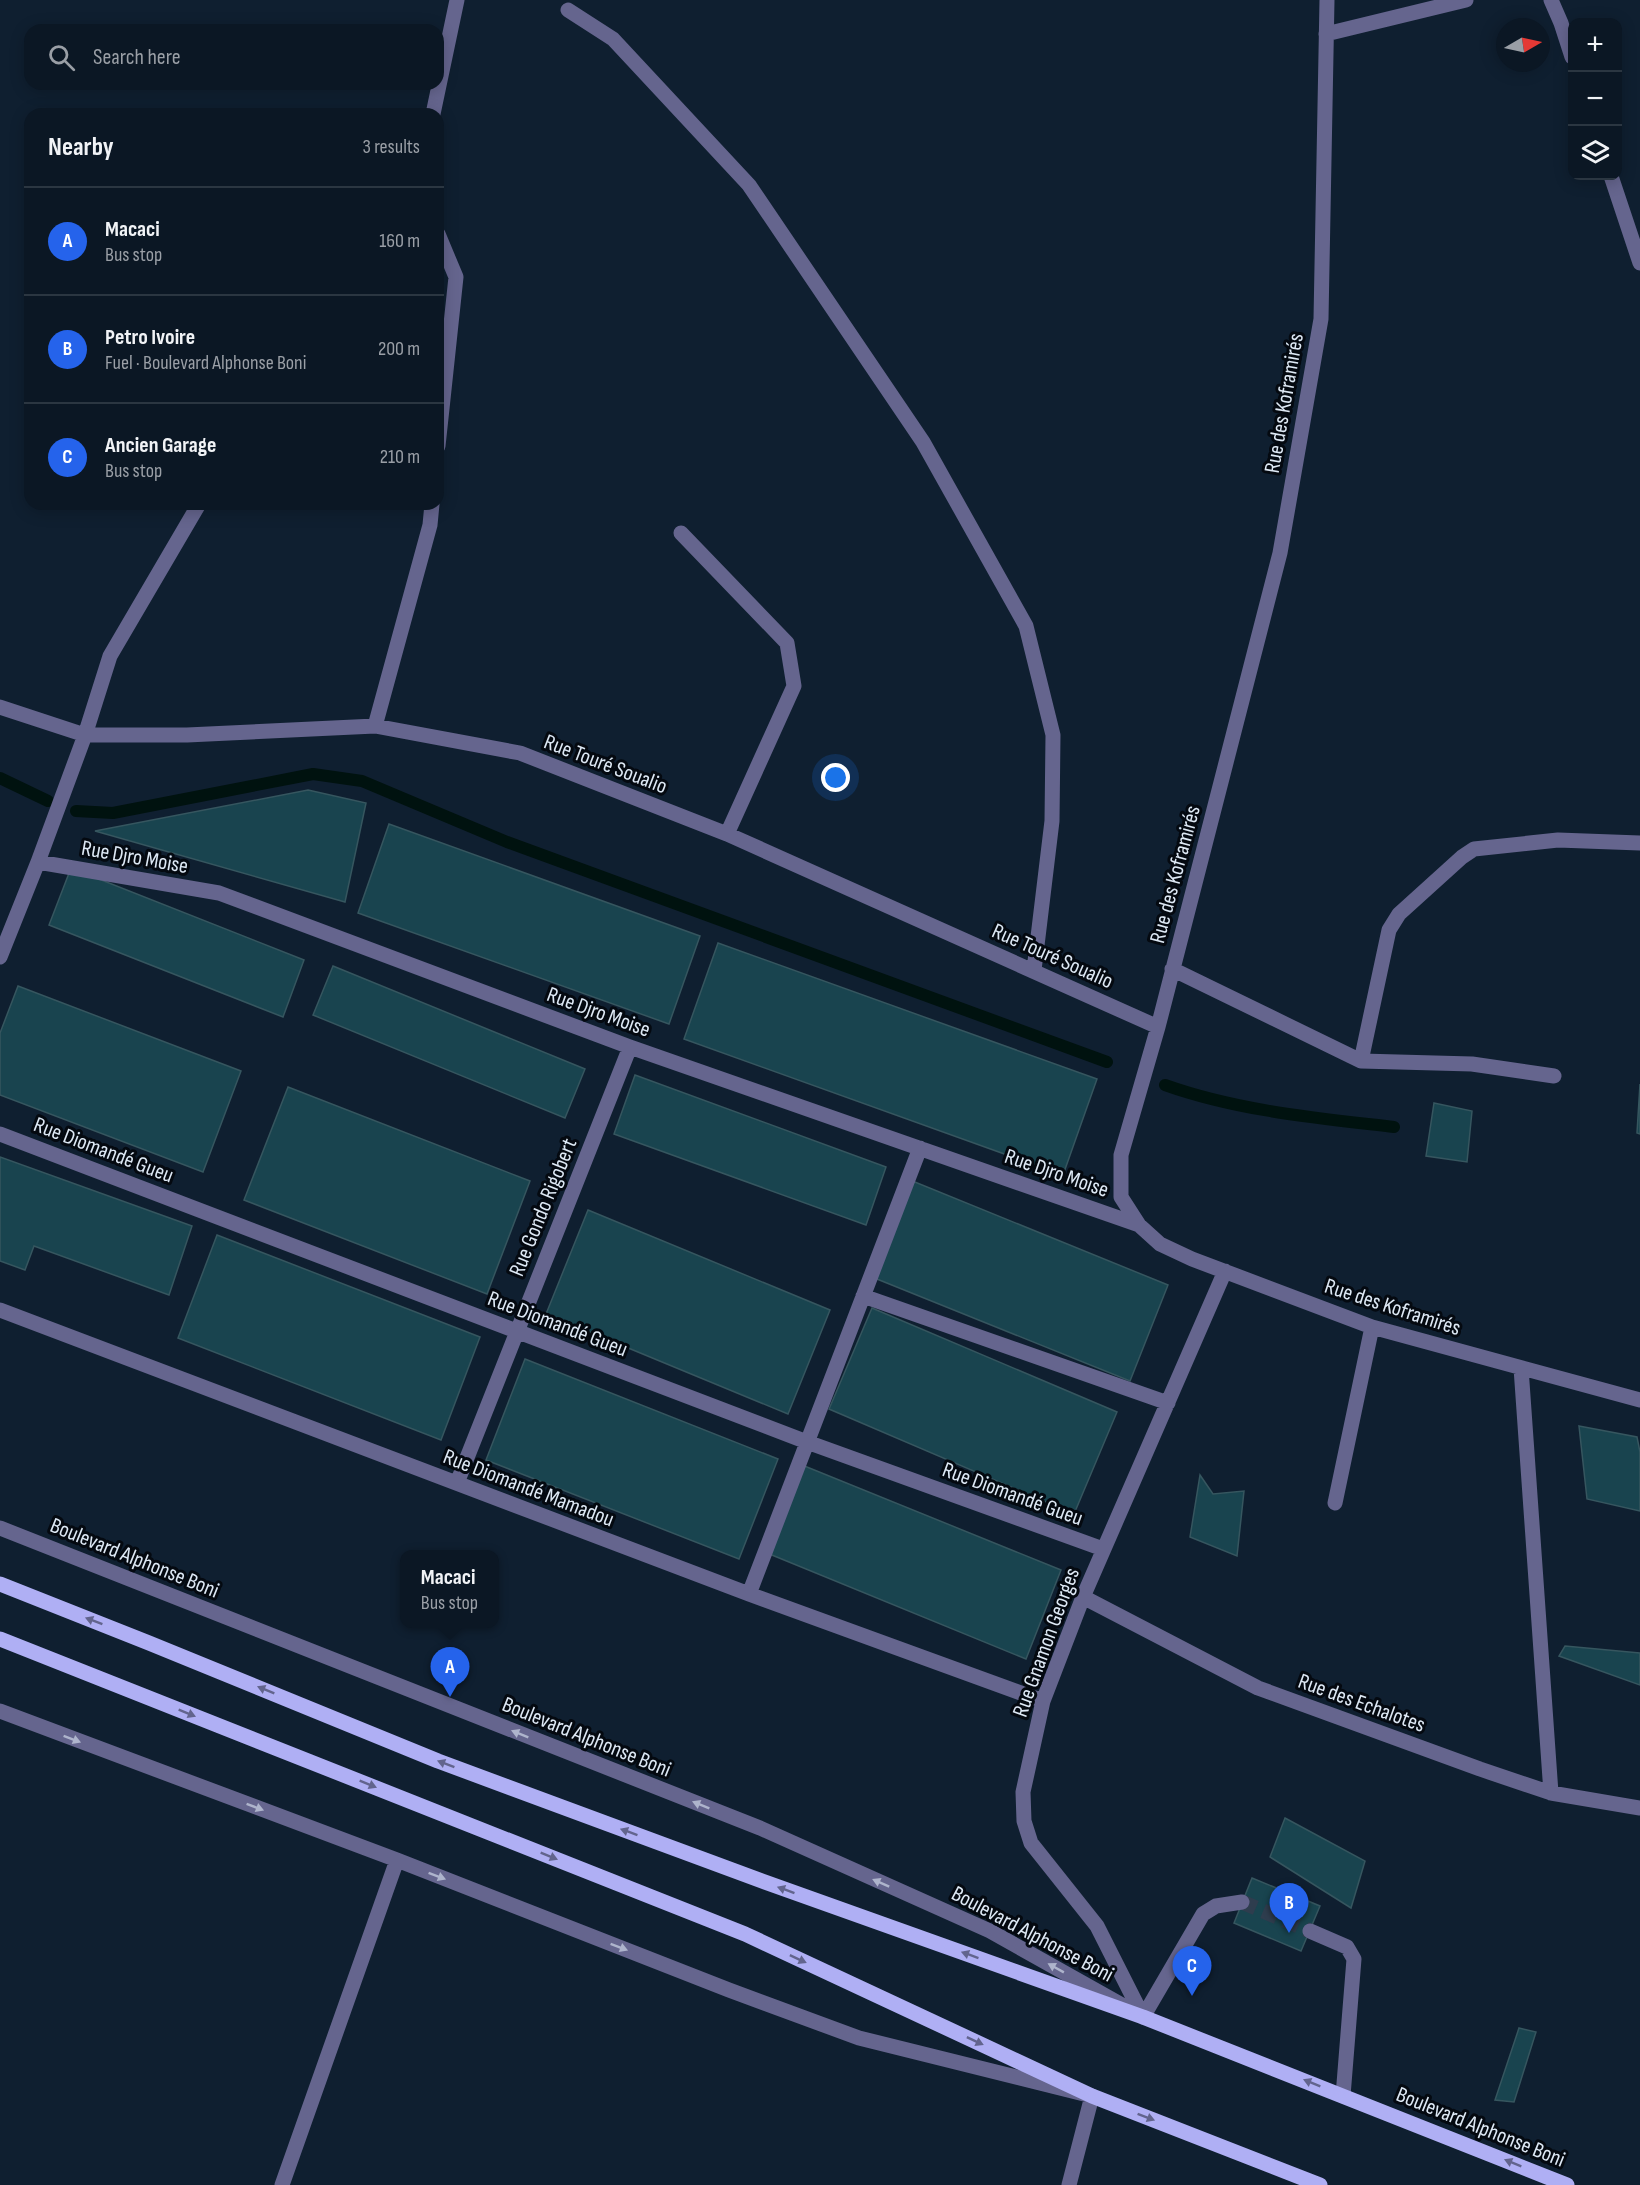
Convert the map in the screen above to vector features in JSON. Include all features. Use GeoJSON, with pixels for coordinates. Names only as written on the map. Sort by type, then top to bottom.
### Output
{"type":"FeatureCollection","features":[{"type":"Feature","properties":{"kind":"main road","name":"Boulevard Alphonse Boni"},"geometry":{"type":"LineString","coordinates":[[0,1584],[149,1642],[438,1761],[762,1881],[1143,2017],[1567,2185]]}},
{"type":"Feature","properties":{"kind":"main road"},"geometry":{"type":"LineString","coordinates":[[0,1639],[745,1934],[1092,2096],[1320,2185]]}},
{"type":"Feature","properties":{"kind":"street"},"geometry":{"type":"LineString","coordinates":[[444,64],[457,0]]}},
{"type":"Feature","properties":{"kind":"street","name":"Rue des Koframirés"},"geometry":{"type":"LineString","coordinates":[[1327,0],[1321,319],[1280,553],[1158,1027],[1121,1155],[1121,1197],[1138,1225],[1160,1244],[1225,1272],[1372,1327],[1640,1400]]}},
{"type":"Feature","properties":{"kind":"street"},"geometry":{"type":"LineString","coordinates":[[1326,34],[1466,0]]}},
{"type":"Feature","properties":{"kind":"street"},"geometry":{"type":"LineString","coordinates":[[1551,0],[1568,45]]}},
{"type":"Feature","properties":{"kind":"street"},"geometry":{"type":"LineString","coordinates":[[568,10],[613,39],[749,185],[923,442],[1026,626],[1053,735],[1052,821],[1034,970]]}},
{"type":"Feature","properties":{"kind":"street"},"geometry":{"type":"LineString","coordinates":[[435,108],[439,90]]}},
{"type":"Feature","properties":{"kind":"street"},"geometry":{"type":"LineString","coordinates":[[1612,180],[1640,263]]}},
{"type":"Feature","properties":{"kind":"street"},"geometry":{"type":"LineString","coordinates":[[444,248],[456,277],[444,390]]}},
{"type":"Feature","properties":{"kind":"street"},"geometry":{"type":"LineString","coordinates":[[0,957],[85,735],[110,656],[195,510]]}},
{"type":"Feature","properties":{"kind":"street"},"geometry":{"type":"LineString","coordinates":[[375,726],[430,525],[431,510]]}},
{"type":"Feature","properties":{"kind":"street"},"geometry":{"type":"LineString","coordinates":[[681,533],[787,643],[794,686],[727,834]]}},
{"type":"Feature","properties":{"kind":"street","name":"Rue Touré Soualio"},"geometry":{"type":"LineString","coordinates":[[0,707],[85,735],[187,735],[375,726],[520,753],[727,834],[1158,1027]]}},
{"type":"Feature","properties":{"kind":"street"},"geometry":{"type":"LineString","coordinates":[[1361,1061],[1389,930],[1399,914],[1462,857],[1474,849],[1558,840],[1640,843]]}},
{"type":"Feature","properties":{"kind":"street","name":"Rue Djro Moise"},"geometry":{"type":"LineString","coordinates":[[38,862],[219,893],[630,1047],[1138,1225]]}},
{"type":"Feature","properties":{"kind":"street"},"geometry":{"type":"LineString","coordinates":[[1172,969],[1361,1061],[1472,1064],[1554,1076]]}},
{"type":"Feature","properties":{"kind":"street","name":"Rue Gondo Rigobert"},"geometry":{"type":"LineString","coordinates":[[457,1483],[630,1047]]}},
{"type":"Feature","properties":{"kind":"street","name":"Rue Diomandé Gueu"},"geometry":{"type":"LineString","coordinates":[[0,1134],[807,1442],[1103,1549]]}},
{"type":"Feature","properties":{"kind":"street"},"geometry":{"type":"LineString","coordinates":[[749,1594],[920,1148]]}},
{"type":"Feature","properties":{"kind":"street","name":"Rue Gnamon Georges"},"geometry":{"type":"LineString","coordinates":[[1143,2017],[1097,1926],[1031,1843],[1024,1821],[1023,1792],[1044,1701],[1083,1597],[1225,1272]]}},
{"type":"Feature","properties":{"kind":"street"},"geometry":{"type":"LineString","coordinates":[[863,1296],[1167,1403]]}},
{"type":"Feature","properties":{"kind":"street","name":"Rue Diomandé Mamadou"},"geometry":{"type":"LineString","coordinates":[[0,1310],[749,1594],[1044,1701]]}},
{"type":"Feature","properties":{"kind":"street"},"geometry":{"type":"LineString","coordinates":[[1335,1503],[1372,1327]]}},
{"type":"Feature","properties":{"kind":"street"},"geometry":{"type":"LineString","coordinates":[[1521,1368],[1551,1793]]}},
{"type":"Feature","properties":{"kind":"street","name":"Boulevard Alphonse Boni"},"geometry":{"type":"LineString","coordinates":[[0,1528],[760,1828],[990,1932],[1143,2017]]}},
{"type":"Feature","properties":{"kind":"street","name":"Rue des Echalotes"},"geometry":{"type":"LineString","coordinates":[[1083,1597],[1258,1688],[1551,1793],[1640,1808]]}},
{"type":"Feature","properties":{"kind":"street"},"geometry":{"type":"LineString","coordinates":[[0,1711],[397,1860],[729,1990],[859,2038],[1092,2096],[1069,2185]]}},
{"type":"Feature","properties":{"kind":"street"},"geometry":{"type":"LineString","coordinates":[[282,2185],[397,1860]]}},
{"type":"Feature","properties":{"kind":"street"},"geometry":{"type":"LineString","coordinates":[[1143,2017],[1203,1914],[1216,1906],[1242,1902]]}},
{"type":"Feature","properties":{"kind":"street"},"geometry":{"type":"LineString","coordinates":[[1310,1931],[1347,1947],[1354,1959],[1343,2096]]}},
{"type":"Feature","properties":{"kind":"building"},"geometry":{"type":"Polygon","coordinates":[[[308,790],[366,803],[345,902],[95,831],[308,790]]]}},
{"type":"Feature","properties":{"kind":"building"},"geometry":{"type":"Polygon","coordinates":[[[389,824],[700,936],[669,1024],[358,913],[389,824]]]}},
{"type":"Feature","properties":{"kind":"building"},"geometry":{"type":"Polygon","coordinates":[[[71,868],[304,960],[283,1017],[49,925],[71,868]]]}},
{"type":"Feature","properties":{"kind":"building"},"geometry":{"type":"Polygon","coordinates":[[[718,943],[1097,1079],[1063,1175],[684,1039],[718,943]]]}},
{"type":"Feature","properties":{"kind":"building"},"geometry":{"type":"Polygon","coordinates":[[[333,966],[585,1069],[565,1118],[313,1015],[333,966]]]}},
{"type":"Feature","properties":{"kind":"building"},"geometry":{"type":"Polygon","coordinates":[[[18,986],[241,1071],[203,1172],[0,1095],[0,1033],[18,986]]]}},
{"type":"Feature","properties":{"kind":"building"},"geometry":{"type":"Polygon","coordinates":[[[635,1075],[886,1167],[866,1225],[614,1134],[635,1075]]]}},
{"type":"Feature","properties":{"kind":"building"},"geometry":{"type":"Polygon","coordinates":[[[1640,1084],[1640,1134],[1637,1133],[1640,1084]]]}},
{"type":"Feature","properties":{"kind":"building"},"geometry":{"type":"Polygon","coordinates":[[[288,1087],[530,1181],[487,1294],[244,1200],[288,1087]]]}},
{"type":"Feature","properties":{"kind":"building"},"geometry":{"type":"Polygon","coordinates":[[[1434,1103],[1472,1111],[1467,1162],[1426,1156],[1434,1103]]]}},
{"type":"Feature","properties":{"kind":"building"},"geometry":{"type":"Polygon","coordinates":[[[0,1157],[192,1226],[169,1295],[34,1246],[25,1270],[0,1261],[0,1157]]]}},
{"type":"Feature","properties":{"kind":"building"},"geometry":{"type":"Polygon","coordinates":[[[905,1178],[1168,1285],[1130,1381],[867,1275],[905,1178]]]}},
{"type":"Feature","properties":{"kind":"building"},"geometry":{"type":"Polygon","coordinates":[[[588,1210],[830,1310],[788,1414],[546,1314],[588,1210]]]}},
{"type":"Feature","properties":{"kind":"building"},"geometry":{"type":"Polygon","coordinates":[[[217,1235],[480,1337],[441,1440],[178,1338],[217,1235]]]}},
{"type":"Feature","properties":{"kind":"building"},"geometry":{"type":"Polygon","coordinates":[[[872,1308],[1117,1412],[1074,1514],[829,1409],[872,1308]]]}},
{"type":"Feature","properties":{"kind":"building"},"geometry":{"type":"Polygon","coordinates":[[[525,1359],[778,1459],[739,1559],[486,1460],[525,1359]]]}},
{"type":"Feature","properties":{"kind":"building"},"geometry":{"type":"Polygon","coordinates":[[[1579,1426],[1637,1437],[1640,1452],[1640,1511],[1587,1499],[1579,1426]]]}},
{"type":"Feature","properties":{"kind":"building"},"geometry":{"type":"Polygon","coordinates":[[[802,1465],[1061,1570],[1026,1659],[767,1553],[802,1465]]]}},
{"type":"Feature","properties":{"kind":"building"},"geometry":{"type":"Polygon","coordinates":[[[1200,1475],[1213,1494],[1244,1491],[1237,1556],[1190,1537],[1200,1475]]]}},
{"type":"Feature","properties":{"kind":"building"},"geometry":{"type":"Polygon","coordinates":[[[1565,1646],[1640,1653],[1640,1685],[1559,1656],[1565,1646]]]}},
{"type":"Feature","properties":{"kind":"building"},"geometry":{"type":"Polygon","coordinates":[[[1285,1818],[1365,1861],[1351,1908],[1270,1857],[1285,1818]]]}},
{"type":"Feature","properties":{"kind":"building"},"geometry":{"type":"Polygon","coordinates":[[[1252,1878],[1320,1906],[1301,1951],[1234,1923],[1252,1878]]]}},
{"type":"Feature","properties":{"kind":"building"},"geometry":{"type":"Polygon","coordinates":[[[1519,2028],[1536,2032],[1514,2102],[1495,2100],[1519,2028]]]}},
{"type":"Feature","properties":{"kind":"waterway"},"geometry":{"type":"LineString","coordinates":[[76,811],[113,813],[313,774],[362,781],[507,842],[1107,1062]]}},
{"type":"Feature","properties":{"kind":"waterway"},"geometry":{"type":"LineString","coordinates":[[0,778],[48,801]]}},
{"type":"Feature","properties":{"kind":"waterway"},"geometry":{"type":"LineString","coordinates":[[1165,1085],[1249,1107],[1307,1117],[1394,1127]]}},
{"type":"Feature","properties":{"kind":"tunnel"},"geometry":{"type":"LineString","coordinates":[[1242,1902],[1310,1931]]}},
{"type":"Feature","properties":{"kind":"place","name":"Macaci"},"geometry":{"type":"Point","coordinates":[450,1697]}},
{"type":"Feature","properties":{"kind":"place","name":"Petro Ivoire"},"geometry":{"type":"Point","coordinates":[1289,1933]}},
{"type":"Feature","properties":{"kind":"place","name":"Ancien Garage"},"geometry":{"type":"Point","coordinates":[1192,1996]}}]}
